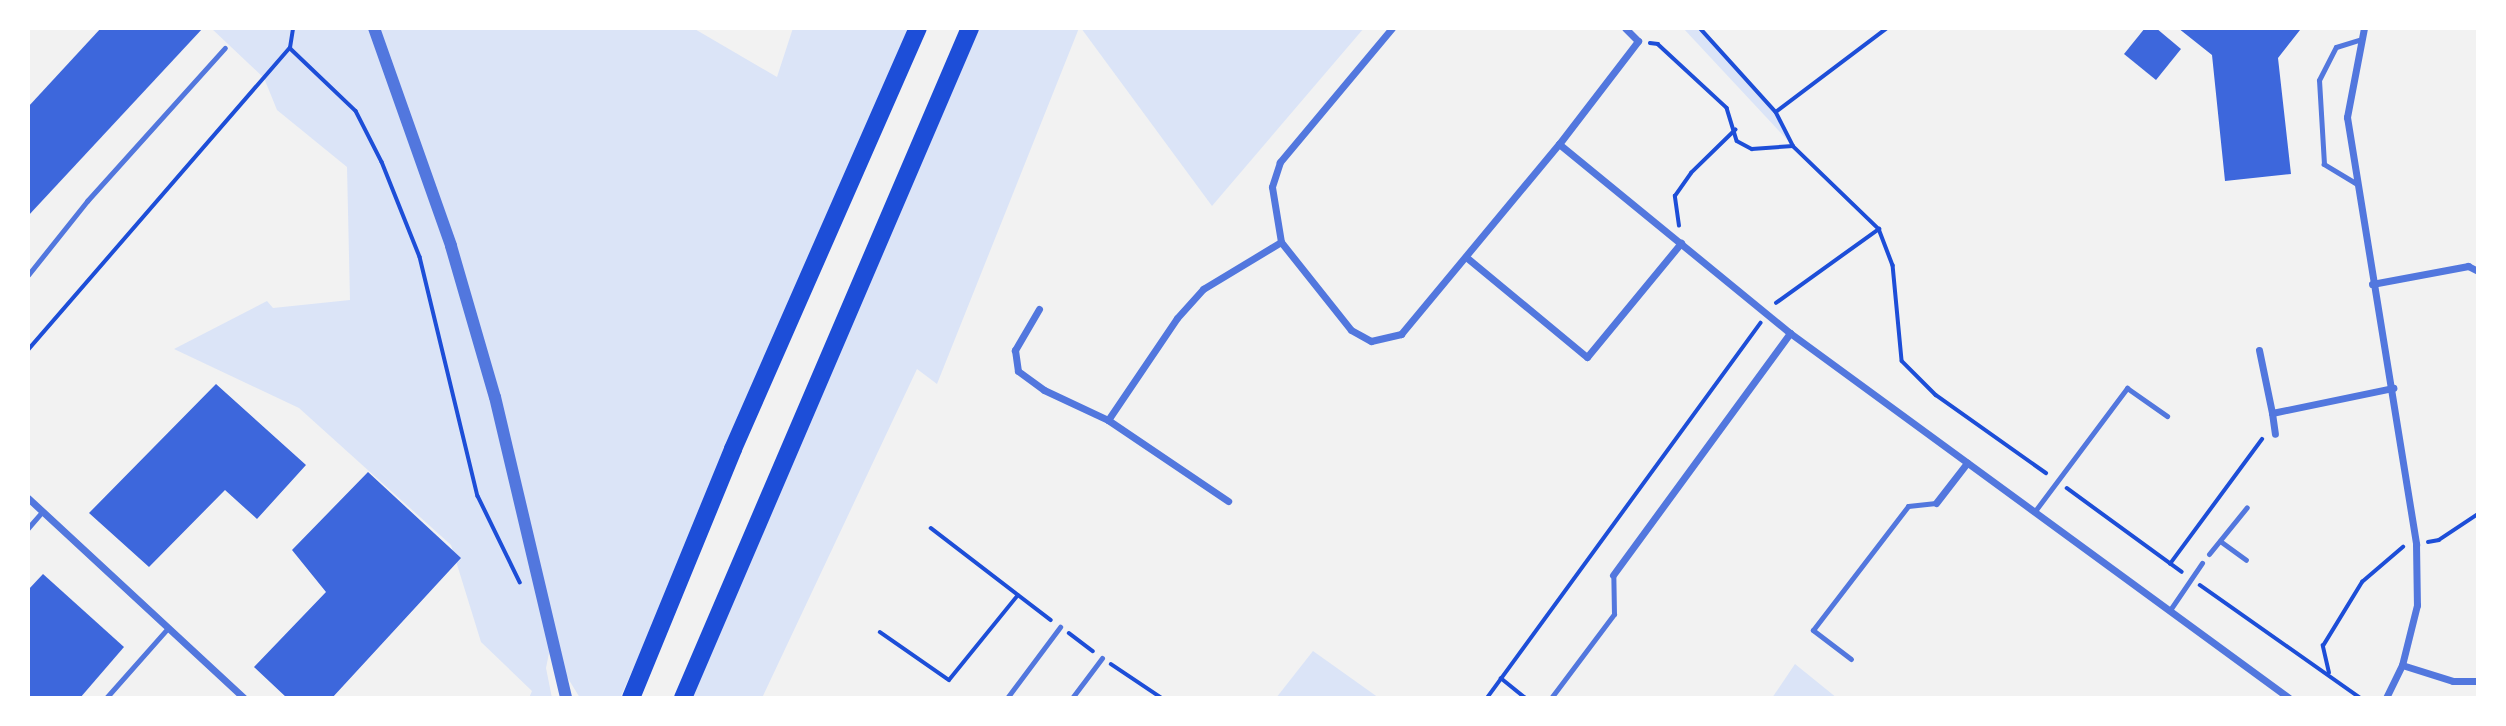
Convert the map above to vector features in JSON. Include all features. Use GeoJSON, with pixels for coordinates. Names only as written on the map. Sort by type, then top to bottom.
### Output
{"type":"FeatureCollection","features":[{"type":"Feature","properties":{"kind":"highway"},"geometry":{"type":"LineString","coordinates":[[631,698],[733,449],[918,28]]}},
{"type":"Feature","properties":{"kind":"highway"},"geometry":{"type":"LineString","coordinates":[[683,698],[970,28]]}},
{"type":"Feature","properties":{"kind":"street"},"geometry":{"type":"LineString","coordinates":[[374,28],[454,259],[495,397],[561,667],[566,698]]}},
{"type":"Feature","properties":{"kind":"street"},"geometry":{"type":"LineString","coordinates":[[1392,28],[1280,162],[1272,187],[1280,242],[1351,330],[1371,341],[1401,334],[1559,144],[1638,41],[1625,28]]}},
{"type":"Feature","properties":{"kind":"street"},"geometry":{"type":"LineString","coordinates":[[2364,28],[2358,40],[2347,117],[2372,284],[2393,388],[2416,544],[2417,605],[2402,665],[2386,698]]}},
{"type":"Feature","properties":{"kind":"street"},"geometry":{"type":"LineString","coordinates":[[1559,144],[1790,333],[2288,698]]}},
{"type":"Feature","properties":{"kind":"street"},"geometry":{"type":"LineString","coordinates":[[1108,420],[1177,318],[1203,289],[1280,242]]}},
{"type":"Feature","properties":{"kind":"street"},"geometry":{"type":"LineString","coordinates":[[1466,257],[1587,357],[1681,243]]}},
{"type":"Feature","properties":{"kind":"street"},"geometry":{"type":"LineString","coordinates":[[2372,284],[2468,266],[2478,271]]}},
{"type":"Feature","properties":{"kind":"street"},"geometry":{"type":"LineString","coordinates":[[1039,309],[1015,350],[1018,371],[1044,390],[1108,420],[1228,501]]}},
{"type":"Feature","properties":{"kind":"street"},"geometry":{"type":"LineString","coordinates":[[1613,575],[1790,333]]}},
{"type":"Feature","properties":{"kind":"street"},"geometry":{"type":"LineString","coordinates":[[2259,350],[2275,434]]}},
{"type":"Feature","properties":{"kind":"street"},"geometry":{"type":"LineString","coordinates":[[2272,413],[2393,388]]}},
{"type":"Feature","properties":{"kind":"street"},"geometry":{"type":"LineString","coordinates":[[1936,503],[1967,463]]}},
{"type":"Feature","properties":{"kind":"street"},"geometry":{"type":"LineString","coordinates":[[28,498],[244,698]]}},
{"type":"Feature","properties":{"kind":"street"},"geometry":{"type":"LineString","coordinates":[[2402,665],[2453,681],[2478,681]]}},
{"type":"Feature","properties":{"kind":"lane"},"geometry":{"type":"LineString","coordinates":[[2357,184],[2324,164],[2319,80],[2336,47],[2358,40]]}},
{"type":"Feature","properties":{"kind":"lane"},"geometry":{"type":"LineString","coordinates":[[28,275],[87,201],[225,48]]}},
{"type":"Feature","properties":{"kind":"lane"},"geometry":{"type":"LineString","coordinates":[[2035,511],[2126,387],[2167,416]]}},
{"type":"Feature","properties":{"kind":"lane"},"geometry":{"type":"LineString","coordinates":[[1851,659],[1812,630],[1908,506],[1936,503]]}},
{"type":"Feature","properties":{"kind":"lane"},"geometry":{"type":"LineString","coordinates":[[2209,554],[2247,507]]}},
{"type":"Feature","properties":{"kind":"lane"},"geometry":{"type":"LineString","coordinates":[[28,528],[43,512]]}},
{"type":"Feature","properties":{"kind":"lane"},"geometry":{"type":"LineString","coordinates":[[2220,541],[2246,560]]}},
{"type":"Feature","properties":{"kind":"lane"},"geometry":{"type":"LineString","coordinates":[[2170,611],[2202,563]]}},
{"type":"Feature","properties":{"kind":"lane"},"geometry":{"type":"LineString","coordinates":[[1551,698],[1614,614],[1613,575]]}},
{"type":"Feature","properties":{"kind":"lane"},"geometry":{"type":"LineString","coordinates":[[1007,698],[1060,627]]}},
{"type":"Feature","properties":{"kind":"lane"},"geometry":{"type":"LineString","coordinates":[[106,698],[168,628]]}},
{"type":"Feature","properties":{"kind":"lane"},"geometry":{"type":"LineString","coordinates":[[1072,698],[1102,658]]}},
{"type":"Feature","properties":{"kind":"path"},"geometry":{"type":"LineString","coordinates":[[28,350],[289,48],[293,28]]}},
{"type":"Feature","properties":{"kind":"path"},"geometry":{"type":"LineString","coordinates":[[1700,28],[1776,112],[1793,146],[1879,229],[1893,265],[1902,361],[1936,395],[2361,698]]}},
{"type":"Feature","properties":{"kind":"path"},"geometry":{"type":"LineString","coordinates":[[1776,112],[1887,28]]}},
{"type":"Feature","properties":{"kind":"path"},"geometry":{"type":"LineString","coordinates":[[1638,41],[1658,44],[1727,108],[1737,141],[1752,149],[1793,146]]}},
{"type":"Feature","properties":{"kind":"path"},"geometry":{"type":"LineString","coordinates":[[289,48],[356,111],[382,162],[420,257],[478,496],[523,587]]}},
{"type":"Feature","properties":{"kind":"path"},"geometry":{"type":"LineString","coordinates":[[1681,243],[1675,196],[1691,173],[1735,130]]}},
{"type":"Feature","properties":{"kind":"path"},"geometry":{"type":"LineString","coordinates":[[1487,698],[1778,300],[1879,229]]}},
{"type":"Feature","properties":{"kind":"path"},"geometry":{"type":"LineString","coordinates":[[2170,564],[2273,424]]}},
{"type":"Feature","properties":{"kind":"path"},"geometry":{"type":"LineString","coordinates":[[2329,675],[2323,646],[2362,582],[2401,547],[2439,540],[2478,514]]}},
{"type":"Feature","properties":{"kind":"path"},"geometry":{"type":"LineString","coordinates":[[931,528],[1060,627]]}},
{"type":"Feature","properties":{"kind":"path"},"geometry":{"type":"LineString","coordinates":[[880,632],[949,680],[1018,595]]}},
{"type":"Feature","properties":{"kind":"path"},"geometry":{"type":"LineString","coordinates":[[1501,678],[1526,698]]}},
{"type":"Feature","properties":{"kind":"shaded area"},"geometry":{"type":"Polygon","coordinates":[[[211,28],[693,28],[777,77],[793,28],[918,28],[620,698],[580,698],[561,667],[553,633],[546,668],[552,698],[529,698],[532,691],[481,642],[451,545],[299,408],[174,349],[267,301],[273,308],[350,300],[347,167],[277,110],[264,78],[211,28]]]}},
{"type":"Feature","properties":{"kind":"shaded area"},"geometry":{"type":"Polygon","coordinates":[[[970,28],[1079,28],[937,384],[917,369],[762,698],[683,698],[970,28]]]}},
{"type":"Feature","properties":{"kind":"shaded area"},"geometry":{"type":"Polygon","coordinates":[[[1081,28],[1364,28],[1212,206],[1081,28]]]}},
{"type":"Feature","properties":{"kind":"shaded area"},"geometry":{"type":"Polygon","coordinates":[[[1683,28],[1700,28],[1776,112],[1793,146],[1683,28]]]}},
{"type":"Feature","properties":{"kind":"shaded area"},"geometry":{"type":"Polygon","coordinates":[[[1313,651],[1379,698],[1276,698],[1313,651]]]}},
{"type":"Feature","properties":{"kind":"shaded area"},"geometry":{"type":"Polygon","coordinates":[[[1795,664],[1837,698],[1772,698],[1795,664]]]}},
{"type":"Feature","properties":{"kind":"building"},"geometry":{"type":"Polygon","coordinates":[[[101,28],[203,28],[28,216],[28,107],[101,28]]]}},
{"type":"Feature","properties":{"kind":"building"},"geometry":{"type":"Polygon","coordinates":[[[2145,28],[2156,28],[2181,49],[2156,80],[2124,54],[2145,28]]]}},
{"type":"Feature","properties":{"kind":"building"},"geometry":{"type":"Polygon","coordinates":[[[2178,28],[2300,30],[2278,58],[2291,174],[2225,181],[2212,55],[2178,28]]]}},
{"type":"Feature","properties":{"kind":"building"},"geometry":{"type":"Polygon","coordinates":[[[216,384],[306,465],[257,519],[225,490],[149,567],[89,513],[216,384]]]}},
{"type":"Feature","properties":{"kind":"building"},"geometry":{"type":"Polygon","coordinates":[[[368,472],[461,558],[332,698],[287,698],[254,667],[326,592],[292,550],[368,472]]]}},
{"type":"Feature","properties":{"kind":"building"},"geometry":{"type":"Polygon","coordinates":[[[43,574],[124,647],[80,698],[28,698],[28,590],[43,574]]]}}]}
